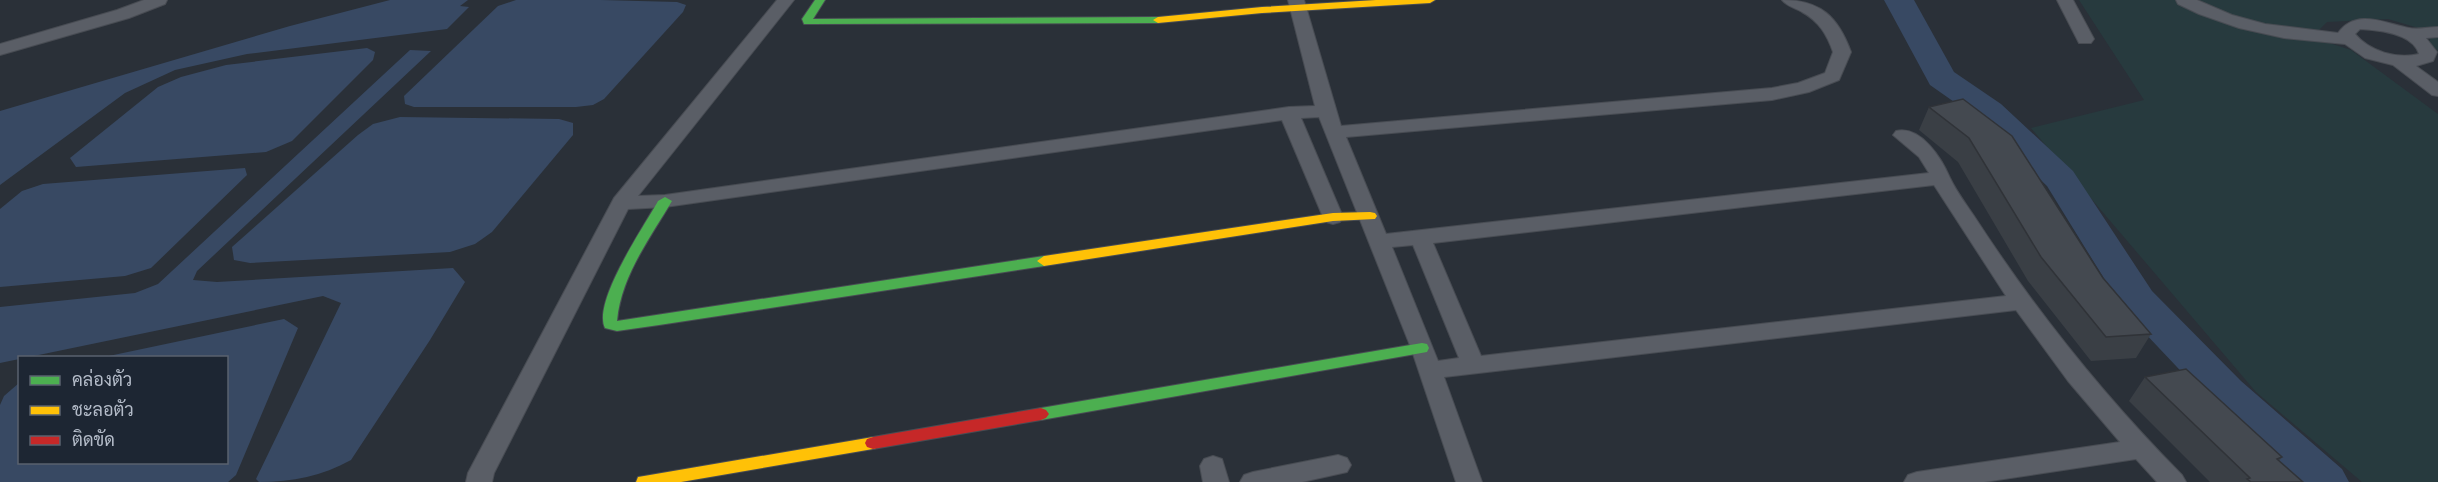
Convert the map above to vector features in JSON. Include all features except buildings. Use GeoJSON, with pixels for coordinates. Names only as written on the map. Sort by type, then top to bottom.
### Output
{"type":"FeatureCollection","features":[{"type":"Feature","properties":{"kind":"street"},"geometry":{"type":"LineString","coordinates":[[0,50],[123,14],[159,0]]}},
{"type":"Feature","properties":{"kind":"street"},"geometry":{"type":"LineString","coordinates":[[479,482],[481,473],[621,203],[786,0]]}},
{"type":"Feature","properties":{"kind":"street"},"geometry":{"type":"LineString","coordinates":[[820,0],[807,19],[808,22],[1152,21],[1298,5],[1430,0]]}},
{"type":"Feature","properties":{"kind":"street"},"geometry":{"type":"LineString","coordinates":[[1335,132],[1772,94],[1803,88],[1833,76],[1842,52],[1834,30],[1811,10],[1790,0]]}},
{"type":"Feature","properties":{"kind":"street"},"geometry":{"type":"LineString","coordinates":[[2065,0],[2085,39]]}},
{"type":"Feature","properties":{"kind":"street"},"geometry":{"type":"LineString","coordinates":[[2184,0],[2222,19],[2262,30],[2349,39]]}},
{"type":"Feature","properties":{"kind":"street"},"geometry":{"type":"LineString","coordinates":[[1298,5],[1326,111],[1422,348],[1469,482]]}},
{"type":"Feature","properties":{"kind":"street"},"geometry":{"type":"LineString","coordinates":[[2360,24],[2383,26],[2407,34],[2425,46],[2428,52],[2427,57],[2420,60],[2397,60],[2364,50],[2349,39],[2346,34],[2348,29],[2360,24]]}},
{"type":"Feature","properties":{"kind":"street"},"geometry":{"type":"LineString","coordinates":[[2407,34],[2438,32]]}},
{"type":"Feature","properties":{"kind":"street"},"geometry":{"type":"LineString","coordinates":[[2397,60],[2438,91]]}},
{"type":"Feature","properties":{"kind":"street"},"geometry":{"type":"LineString","coordinates":[[621,203],[665,201],[1288,113],[1326,111]]}},
{"type":"Feature","properties":{"kind":"street"},"geometry":{"type":"LineString","coordinates":[[1288,113],[1333,217]]}},
{"type":"Feature","properties":{"kind":"street"},"geometry":{"type":"LineString","coordinates":[[1903,135],[1932,159],[1938,168],[1940,178],[2019,302],[2061,358],[2140,449],[2173,482]]}},
{"type":"Feature","properties":{"kind":"street"},"geometry":{"type":"LineString","coordinates":[[1379,242],[1940,178]]}},
{"type":"Feature","properties":{"kind":"street"},"geometry":{"type":"LineString","coordinates":[[665,201],[617,291],[608,315],[610,324],[617,326],[659,320],[1333,217],[1370,216]]}},
{"type":"Feature","properties":{"kind":"street"},"geometry":{"type":"LineString","coordinates":[[1420,237],[1473,365]]}},
{"type":"Feature","properties":{"kind":"street"},"geometry":{"type":"LineString","coordinates":[[1430,370],[2019,302]]}},
{"type":"Feature","properties":{"kind":"street"},"geometry":{"type":"LineString","coordinates":[[644,482],[1422,348]]}},
{"type":"Feature","properties":{"kind":"street"},"geometry":{"type":"LineString","coordinates":[[1917,482],[2140,449]]}},
{"type":"Feature","properties":{"kind":"street"},"geometry":{"type":"LineString","coordinates":[[1253,482],[1338,465]]}},
{"type":"Feature","properties":{"kind":"green space"},"geometry":{"type":"Polygon","coordinates":[[[2079,0],[2438,0],[2438,51],[2429,43],[2432,32],[2388,19],[2327,22],[2313,36],[2308,36],[2351,50],[2438,114],[2438,482],[2362,482],[2256,392],[2031,128],[2144,100],[2079,0]]]}},
{"type":"Feature","properties":{"kind":"water"},"geometry":{"type":"Polygon","coordinates":[[[390,0],[468,0],[460,6],[469,7],[447,29],[247,54],[175,70],[125,93],[0,185],[0,111],[290,26],[390,0]]]}},
{"type":"Feature","properties":{"kind":"water"},"geometry":{"type":"Polygon","coordinates":[[[516,0],[677,2],[686,5],[683,12],[604,99],[593,105],[576,107],[414,107],[405,104],[404,96],[498,6],[516,0]]]}},
{"type":"Feature","properties":{"kind":"water"},"geometry":{"type":"Polygon","coordinates":[[[367,48],[375,52],[373,60],[292,141],[266,152],[76,167],[70,158],[158,87],[181,77],[226,65],[367,48]]]}},
{"type":"Feature","properties":{"kind":"water"},"geometry":{"type":"Polygon","coordinates":[[[410,50],[431,51],[197,271],[193,280],[217,282],[453,268],[465,282],[430,340],[351,460],[307,477],[272,482],[259,482],[256,479],[341,303],[323,296],[34,356],[18,356],[18,359],[0,363],[0,307],[135,293],[158,284],[410,50]]]}},
{"type":"Feature","properties":{"kind":"water"},"geometry":{"type":"Polygon","coordinates":[[[400,117],[559,119],[573,123],[573,135],[492,232],[475,244],[450,252],[250,263],[234,260],[232,247],[358,135],[373,124],[400,117]]]}},
{"type":"Feature","properties":{"kind":"water"},"geometry":{"type":"Polygon","coordinates":[[[245,168],[247,175],[151,268],[125,276],[0,287],[0,209],[22,191],[43,184],[245,168]]]}},
{"type":"Feature","properties":{"kind":"water"},"geometry":{"type":"Polygon","coordinates":[[[284,319],[298,328],[236,475],[228,482],[0,482],[0,405],[4,396],[18,384],[18,464],[228,464],[228,356],[109,356],[284,319]]]}},
{"type":"Feature","properties":{"kind":"waterway"},"geometry":{"type":"LineString","coordinates":[[1899,0],[1941,78],[1989,111],[2060,179],[2138,301],[2226,392],[2326,482]]}},
{"type":"Feature","properties":{"kind":"traffic: fast"},"geometry":{"type":"LineString","coordinates":[[820,0],[807,19],[808,22],[1158,20]]}},
{"type":"Feature","properties":{"kind":"traffic: fast"},"geometry":{"type":"LineString","coordinates":[[665,201],[622,277],[611,309],[610,324],[617,326],[659,320],[1044,261]]}},
{"type":"Feature","properties":{"kind":"traffic: fast"},"geometry":{"type":"LineString","coordinates":[[1041,414],[1422,348]]}},
{"type":"Feature","properties":{"kind":"traffic: slow"},"geometry":{"type":"LineString","coordinates":[[1158,20],[1262,10],[1430,0]]}},
{"type":"Feature","properties":{"kind":"traffic: slow"},"geometry":{"type":"LineString","coordinates":[[1044,261],[1333,217],[1370,216]]}},
{"type":"Feature","properties":{"kind":"traffic: slow"},"geometry":{"type":"LineString","coordinates":[[644,482],[873,443]]}},
{"type":"Feature","properties":{"kind":"traffic: jam"},"geometry":{"type":"LineString","coordinates":[[873,443],[1041,414]]}}]}
